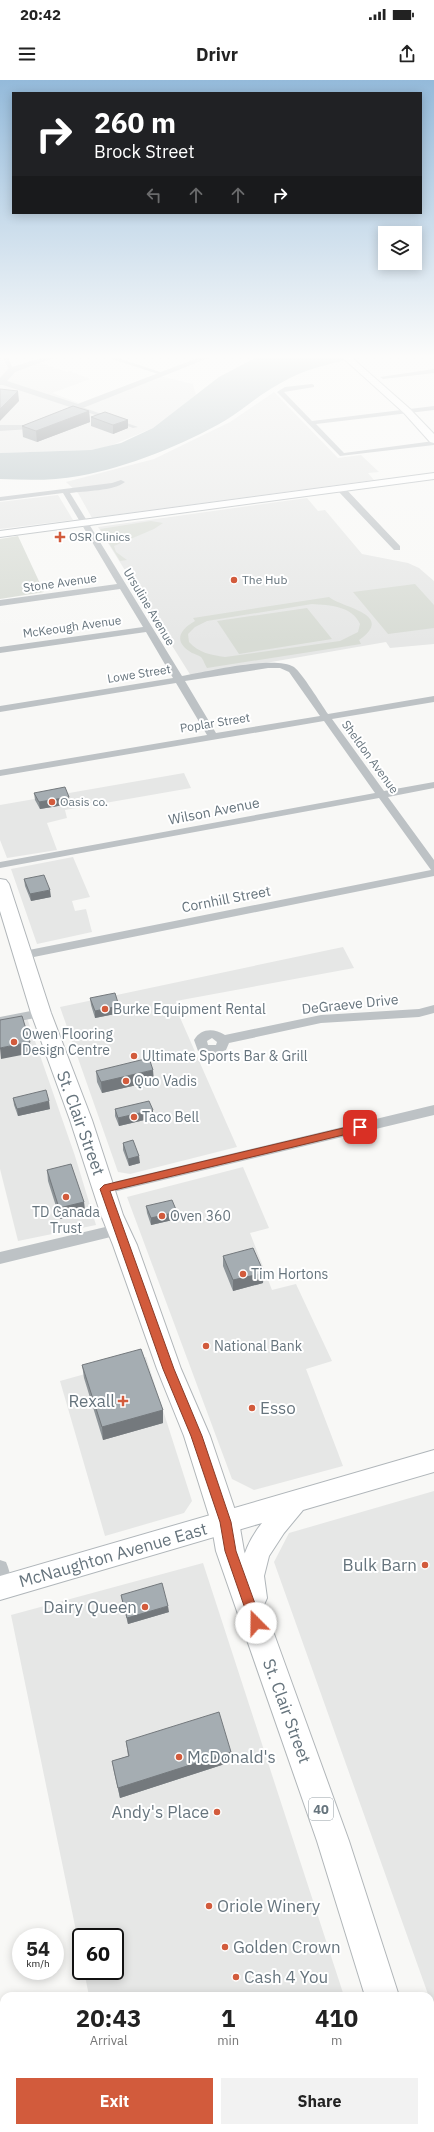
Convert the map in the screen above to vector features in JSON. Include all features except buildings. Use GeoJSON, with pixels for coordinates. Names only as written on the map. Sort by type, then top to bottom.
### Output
{"type":"FeatureCollection","features":[{"type":"Feature","properties":{"kind":"main road"},"geometry":{"type":"LineString","coordinates":[[0,534],[84,524],[434,476]]}},
{"type":"Feature","properties":{"kind":"main road","name":"St. Clair Street"},"geometry":{"type":"LineString","coordinates":[[0,884],[41,1012],[118,1230],[125,1245],[169,1369],[196,1436],[225,1522],[230,1551],[333,1841],[381,1992]]}},
{"type":"Feature","properties":{"kind":"main road","name":"McNaughton Avenue East"},"geometry":{"type":"LineString","coordinates":[[1,1581],[225,1522],[434,1461]]}},
{"type":"Feature","properties":{"kind":"main road"},"geometry":{"type":"LineString","coordinates":[[256,1623],[252,1574],[257,1552],[271,1530],[297,1500]]}},
{"type":"Feature","properties":{"kind":"street"},"geometry":{"type":"LineString","coordinates":[[340,453],[342,455],[357,453]]}},
{"type":"Feature","properties":{"kind":"street"},"geometry":{"type":"LineString","coordinates":[[0,498],[113,485],[121,482]]}},
{"type":"Feature","properties":{"kind":"street"},"geometry":{"type":"LineString","coordinates":[[341,489],[397,548]]}},
{"type":"Feature","properties":{"kind":"street","name":"Ursuline Avenue"},"geometry":{"type":"LineString","coordinates":[[64,491],[213,736]]}},
{"type":"Feature","properties":{"kind":"street","name":"Stone Avenue"},"geometry":{"type":"LineString","coordinates":[[0,603],[123,586]]}},
{"type":"Feature","properties":{"kind":"street","name":"McKeough Avenue"},"geometry":{"type":"LineString","coordinates":[[0,650],[148,629]]}},
{"type":"Feature","properties":{"kind":"street","name":"Lowe Street"},"geometry":{"type":"LineString","coordinates":[[0,709],[268,665],[282,665]]}},
{"type":"Feature","properties":{"kind":"street","name":"Sheldon Avenue"},"geometry":{"type":"LineString","coordinates":[[282,665],[292,670],[434,868]]}},
{"type":"Feature","properties":{"kind":"street","name":"Poplar Street"},"geometry":{"type":"LineString","coordinates":[[0,773],[434,700]]}},
{"type":"Feature","properties":{"kind":"street","name":"Wilson Avenue"},"geometry":{"type":"LineString","coordinates":[[0,865],[434,785]]}},
{"type":"Feature","properties":{"kind":"street","name":"Cornhill Street"},"geometry":{"type":"LineString","coordinates":[[24,955],[434,873]]}},
{"type":"Feature","properties":{"kind":"street","name":"DeGraeve Drive"},"geometry":{"type":"LineString","coordinates":[[223,1040],[321,1019],[419,1012],[434,1009]]}},
{"type":"Feature","properties":{"kind":"street"},"geometry":{"type":"LineString","coordinates":[[0,1021],[41,1012]]}},
{"type":"Feature","properties":{"kind":"street"},"geometry":{"type":"LineString","coordinates":[[104,1189],[434,1110]]}},
{"type":"Feature","properties":{"kind":"street"},"geometry":{"type":"LineString","coordinates":[[0,1258],[118,1230]]}},
{"type":"Feature","properties":{"kind":"shaded area"},"geometry":{"type":"Polygon","coordinates":[[[0,453],[158,453],[98,472],[69,478],[40,480],[0,479],[0,453]]]}},
{"type":"Feature","properties":{"kind":"shaded area"},"geometry":{"type":"Polygon","coordinates":[[[167,453],[333,453],[338,458],[361,455],[379,472],[368,473],[374,480],[92,518],[78,493],[66,482],[154,459],[167,453]]]}},
{"type":"Feature","properties":{"kind":"shaded area"},"geometry":{"type":"Polygon","coordinates":[[[58,495],[73,520],[0,529],[0,502],[58,495]]]}},
{"type":"Feature","properties":{"kind":"shaded area"},"geometry":{"type":"Polygon","coordinates":[[[307,498],[318,511],[325,510],[362,554],[408,563],[419,568],[434,581],[434,644],[390,648],[386,642],[191,676],[98,527],[307,498]]]}},
{"type":"Feature","properties":{"kind":"shaded area"},"geometry":{"type":"Polygon","coordinates":[[[151,521],[163,523],[154,529],[114,546],[116,552],[127,560],[120,561],[100,529],[151,521]]]}},
{"type":"Feature","properties":{"kind":"shaded area"},"geometry":{"type":"Polygon","coordinates":[[[18,536],[44,592],[0,599],[0,539],[18,536]]]}},
{"type":"Feature","properties":{"kind":"shaded area"},"geometry":{"type":"Polygon","coordinates":[[[415,584],[434,605],[434,628],[388,634],[353,592],[415,584]]]}},
{"type":"Feature","properties":{"kind":"shaded area"},"geometry":{"type":"Polygon","coordinates":[[[329,597],[363,613],[369,618],[372,624],[369,631],[359,640],[361,644],[207,668],[201,657],[186,649],[180,640],[180,636],[185,628],[195,621],[193,618],[329,597]],[[312,604],[207,621],[195,627],[188,634],[189,642],[201,651],[225,657],[340,641],[358,632],[360,624],[352,613],[333,606],[312,604]]]}},
{"type":"Feature","properties":{"kind":"shaded area"},"geometry":{"type":"Polygon","coordinates":[[[307,608],[332,639],[239,654],[217,621],[307,608]]]}},
{"type":"Feature","properties":{"kind":"shaded area"},"geometry":{"type":"Polygon","coordinates":[[[184,773],[191,788],[65,810],[67,818],[47,823],[57,850],[7,858],[0,840],[0,805],[184,773]]]}},
{"type":"Feature","properties":{"kind":"shaded area"},"geometry":{"type":"Polygon","coordinates":[[[73,857],[90,897],[72,901],[75,911],[86,909],[92,932],[37,944],[11,869],[73,857]]]}},
{"type":"Feature","properties":{"kind":"shaded area"},"geometry":{"type":"Polygon","coordinates":[[[343,947],[354,968],[176,1001],[178,1013],[237,1147],[130,1174],[118,1172],[60,1007],[343,947]]]}},
{"type":"Feature","properties":{"kind":"shaded area"},"geometry":{"type":"Polygon","coordinates":[[[27,1018],[75,1156],[96,1225],[18,1241],[0,1169],[0,1024],[27,1018]]]}},
{"type":"Feature","properties":{"kind":"shaded area"},"geometry":{"type":"Polygon","coordinates":[[[243,1167],[269,1228],[250,1233],[272,1290],[296,1284],[332,1361],[306,1369],[343,1466],[254,1490],[232,1479],[127,1197],[243,1167]]]}},
{"type":"Feature","properties":{"kind":"shaded area"},"geometry":{"type":"Polygon","coordinates":[[[146,1357],[192,1501],[184,1513],[105,1536],[60,1381],[146,1357]]]}},
{"type":"Feature","properties":{"kind":"shaded area"},"geometry":{"type":"Polygon","coordinates":[[[434,1491],[434,1992],[427,1992],[274,1562],[289,1533],[434,1491]]]}},
{"type":"Feature","properties":{"kind":"shaded area"},"geometry":{"type":"Polygon","coordinates":[[[203,1563],[343,1992],[88,1992],[86,1980],[124,1980],[124,1928],[75,1928],[11,1615],[203,1563]]]}},
{"type":"Feature","properties":{"kind":"place","name":"OSR Clinics"},"geometry":{"type":"Point","coordinates":[60,537]}},
{"type":"Feature","properties":{"kind":"place","name":"The Hub"},"geometry":{"type":"Point","coordinates":[234,580]}},
{"type":"Feature","properties":{"kind":"place","name":"Oasis co."},"geometry":{"type":"Point","coordinates":[52,802]}},
{"type":"Feature","properties":{"kind":"place","name":"Burke Equipment Rental"},"geometry":{"type":"Point","coordinates":[105,1009]}},
{"type":"Feature","properties":{"kind":"place","name":"Owen Flooring Design Centre"},"geometry":{"type":"Point","coordinates":[14,1042]}},
{"type":"Feature","properties":{"kind":"place","name":"Ultimate Sports Bar & Grill"},"geometry":{"type":"Point","coordinates":[134,1056]}},
{"type":"Feature","properties":{"kind":"place","name":"Quo Vadis"},"geometry":{"type":"Point","coordinates":[126,1081]}},
{"type":"Feature","properties":{"kind":"place","name":"Taco Bell"},"geometry":{"type":"Point","coordinates":[134,1117]}},
{"type":"Feature","properties":{"kind":"place","name":"TD Canada Trust"},"geometry":{"type":"Point","coordinates":[66,1197]}},
{"type":"Feature","properties":{"kind":"place","name":"Oven 360"},"geometry":{"type":"Point","coordinates":[162,1216]}},
{"type":"Feature","properties":{"kind":"place","name":"Tim Hortons"},"geometry":{"type":"Point","coordinates":[243,1274]}},
{"type":"Feature","properties":{"kind":"place","name":"National Bank"},"geometry":{"type":"Point","coordinates":[206,1346]}},
{"type":"Feature","properties":{"kind":"place","name":"Rexall"},"geometry":{"type":"Point","coordinates":[123,1401]}},
{"type":"Feature","properties":{"kind":"place","name":"Esso"},"geometry":{"type":"Point","coordinates":[252,1408]}},
{"type":"Feature","properties":{"kind":"place","name":"Bulk Barn"},"geometry":{"type":"Point","coordinates":[425,1565]}},
{"type":"Feature","properties":{"kind":"place","name":"Dairy Queen"},"geometry":{"type":"Point","coordinates":[145,1607]}},
{"type":"Feature","properties":{"kind":"place","name":"McDonald's"},"geometry":{"type":"Point","coordinates":[179,1757]}},
{"type":"Feature","properties":{"kind":"place","name":"Andy's Place"},"geometry":{"type":"Point","coordinates":[217,1812]}},
{"type":"Feature","properties":{"kind":"place","name":"Oriole Winery"},"geometry":{"type":"Point","coordinates":[209,1906]}},
{"type":"Feature","properties":{"kind":"place","name":"Golden Crown"},"geometry":{"type":"Point","coordinates":[225,1947]}},
{"type":"Feature","properties":{"kind":"place","name":"Cash 4 You"},"geometry":{"type":"Point","coordinates":[236,1977]}},
{"type":"Feature","properties":{"kind":"route"},"geometry":{"type":"LineString","coordinates":[[256,1623],[230,1551],[225,1522],[196,1436],[169,1369],[125,1245],[112,1215],[104,1189],[360,1127]]}}]}
